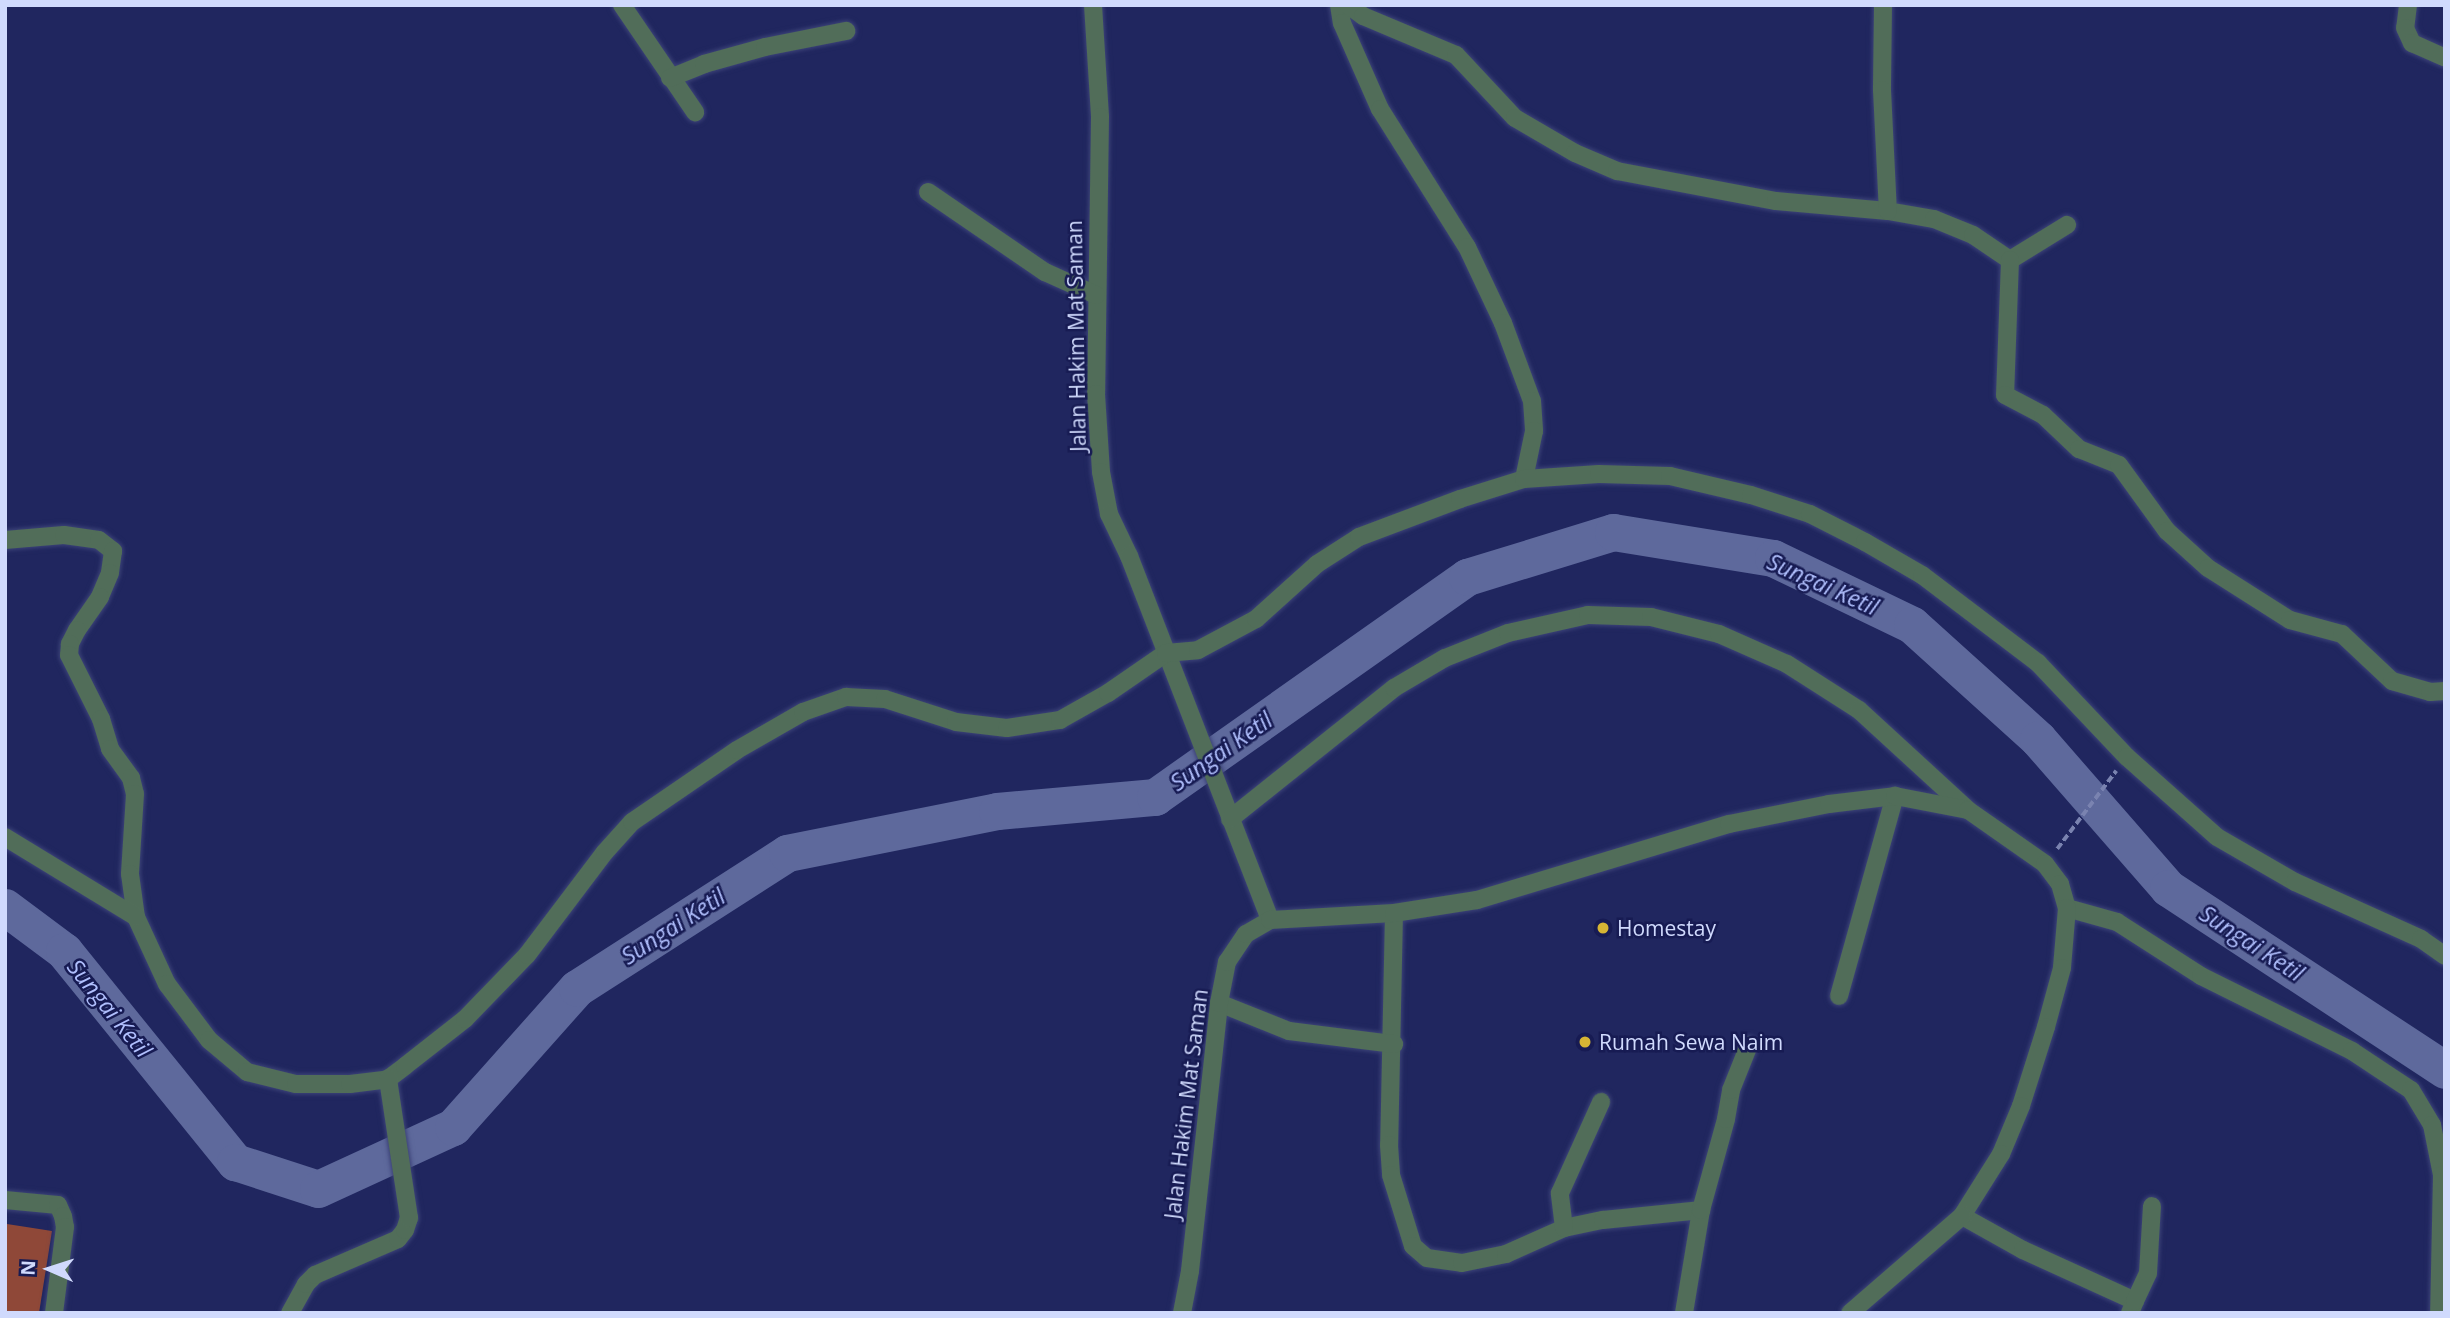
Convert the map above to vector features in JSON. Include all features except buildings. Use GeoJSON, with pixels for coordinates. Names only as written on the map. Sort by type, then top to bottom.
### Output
{"type":"FeatureCollection","features":[{"type":"Feature","properties":{"kind":"street"},"geometry":{"type":"LineString","coordinates":[[622,5],[695,111]]}},
{"type":"Feature","properties":{"kind":"street","name":"Jalan Hakim Mat Saman"},"geometry":{"type":"LineString","coordinates":[[1093,5],[1100,117],[1096,295],[1098,433],[1109,514],[1129,556],[1270,920],[1246,934],[1227,962],[1219,1003],[1190,1271],[1182,1313]]}},
{"type":"Feature","properties":{"kind":"street"},"geometry":{"type":"LineString","coordinates":[[1339,5],[1342,23],[1380,109],[1467,247],[1503,323],[1532,401],[1534,431],[1524,479]]}},
{"type":"Feature","properties":{"kind":"street"},"geometry":{"type":"LineString","coordinates":[[1348,5],[1363,16],[1457,55],[1515,118],[1575,152],[1617,171],[1776,201],[1888,211],[1934,219],[1973,235],[2010,260]]}},
{"type":"Feature","properties":{"kind":"street"},"geometry":{"type":"LineString","coordinates":[[1883,5],[1882,90],[1888,211]]}},
{"type":"Feature","properties":{"kind":"street"},"geometry":{"type":"LineString","coordinates":[[2408,5],[2405,28],[2412,43],[2445,58]]}},
{"type":"Feature","properties":{"kind":"street"},"geometry":{"type":"LineString","coordinates":[[670,78],[704,64],[765,47],[846,31]]}},
{"type":"Feature","properties":{"kind":"street"},"geometry":{"type":"LineString","coordinates":[[928,192],[1045,272],[1096,295]]}},
{"type":"Feature","properties":{"kind":"street"},"geometry":{"type":"LineString","coordinates":[[2010,260],[2067,225]]}},
{"type":"Feature","properties":{"kind":"street"},"geometry":{"type":"LineString","coordinates":[[2010,260],[2005,395],[2043,415],[2079,449],[2119,464],[2167,531],[2208,568],[2290,620],[2342,635],[2392,681],[2430,692],[2445,691]]}},
{"type":"Feature","properties":{"kind":"street"},"geometry":{"type":"LineString","coordinates":[[5,540],[64,535],[99,541],[113,551],[110,573],[100,597],[77,630],[70,644],[69,655],[101,719],[110,750],[131,778],[134,824],[130,874],[136,917],[167,984],[209,1040],[247,1072],[296,1084],[350,1084],[388,1079],[465,1019],[518,964],[632,822],[737,750],[803,712],[846,697],[885,699],[956,722],[1007,728],[1060,720],[1108,693],[1166,653],[1198,650],[1256,619],[1317,564],[1359,537],[1460,499],[1524,479],[1599,474],[1670,476],[1751,495],[1810,514],[1865,542],[1922,575],[2038,663],[2127,757],[2217,837],[2295,882],[2421,939],[2445,956]]}},
{"type":"Feature","properties":{"kind":"street"},"geometry":{"type":"LineString","coordinates":[[1230,820],[1394,688],[1445,658],[1508,633],[1588,615],[1651,617],[1719,634],[1787,664],[1859,710],[1968,810],[2045,864],[2060,884],[2067,908],[2062,968],[2021,1107],[2001,1154],[1962,1216],[1850,1313]]}},
{"type":"Feature","properties":{"kind":"street"},"geometry":{"type":"LineString","coordinates":[[1270,920],[1394,913],[1476,900],[1729,824],[1829,804],[1895,796],[1968,810]]}},
{"type":"Feature","properties":{"kind":"street"},"geometry":{"type":"LineString","coordinates":[[1839,996],[1895,796]]}},
{"type":"Feature","properties":{"kind":"street"},"geometry":{"type":"LineString","coordinates":[[5,837],[136,917]]}},
{"type":"Feature","properties":{"kind":"street"},"geometry":{"type":"LineString","coordinates":[[2067,908],[2117,922],[2201,976],[2352,1051],[2411,1090],[2432,1125],[2442,1175],[2439,1313]]}},
{"type":"Feature","properties":{"kind":"street"},"geometry":{"type":"LineString","coordinates":[[1394,913],[1391,1175],[1413,1245],[1427,1258],[1462,1264],[1506,1254],[1564,1228],[1603,1220],[1701,1210]]}},
{"type":"Feature","properties":{"kind":"street"},"geometry":{"type":"LineString","coordinates":[[1219,1003],[1289,1031],[1394,1044]]}},
{"type":"Feature","properties":{"kind":"street"},"geometry":{"type":"LineString","coordinates":[[1684,1313],[1701,1210],[1734,1079],[1749,1045]]}},
{"type":"Feature","properties":{"kind":"street"},"geometry":{"type":"LineString","coordinates":[[290,1313],[315,1275],[402,1236],[409,1218],[388,1079]]}},
{"type":"Feature","properties":{"kind":"street"},"geometry":{"type":"LineString","coordinates":[[1564,1228],[1560,1193],[1601,1102]]}},
{"type":"Feature","properties":{"kind":"street"},"geometry":{"type":"LineString","coordinates":[[5,1200],[58,1205],[63,1216],[65,1227],[54,1313]]}},
{"type":"Feature","properties":{"kind":"street"},"geometry":{"type":"LineString","coordinates":[[1962,1216],[2132,1307],[2148,1273],[2152,1206]]}},
{"type":"Feature","properties":{"kind":"path"},"geometry":{"type":"LineString","coordinates":[[2051,856],[2114,774]]}},
{"type":"Feature","properties":{"kind":"waterway","name":"Sungai Ketil"},"geometry":{"type":"LineString","coordinates":[[5,907],[64,951],[235,1162],[318,1189],[453,1127],[577,988],[787,853],[997,811],[1155,797],[1467,577],[1613,532],[1773,558],[1912,625],[2038,739],[2168,888],[2445,1070]]}},
{"type":"Feature","properties":{"kind":"place","name":"Homestay"},"geometry":{"type":"Point","coordinates":[1603,928]}},
{"type":"Feature","properties":{"kind":"place","name":"Rumah Sewa Naim"},"geometry":{"type":"Point","coordinates":[1585,1042]}}]}
